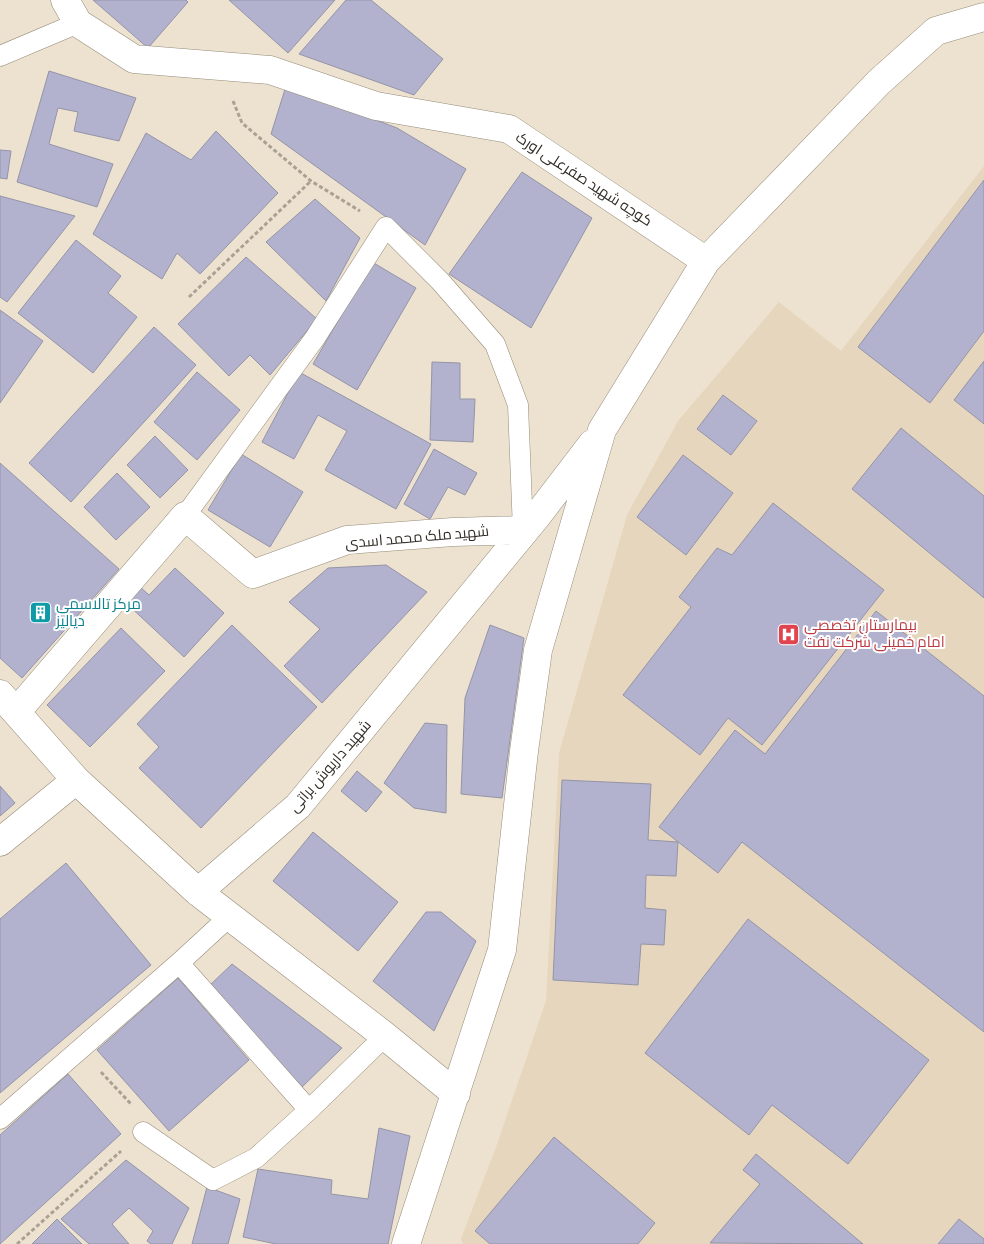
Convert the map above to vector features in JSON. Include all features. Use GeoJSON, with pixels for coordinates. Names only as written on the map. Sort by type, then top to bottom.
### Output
{"type":"FeatureCollection","features":[{"type":"Feature","properties":{"kind":"street","name":"کوچه شهید صفرعلی اورک"},"geometry":{"type":"LineString","coordinates":[[65,0],[78,24],[134,59],[219,68],[270,70],[376,106],[509,129],[706,261]]}},
{"type":"Feature","properties":{"kind":"street"},"geometry":{"type":"LineString","coordinates":[[406,1244],[502,950],[524,751],[538,650],[602,430],[706,261],[879,82],[929,37],[936,31],[984,17]]}},
{"type":"Feature","properties":{"kind":"street","name":"شهید داریوش براتی"},"geometry":{"type":"LineString","coordinates":[[198,892],[298,806],[530,523],[602,430]]}},
{"type":"Feature","properties":{"kind":"street"},"geometry":{"type":"LineString","coordinates":[[185,516],[8,703],[76,780],[198,892],[385,1036],[456,1094]]}},
{"type":"Feature","properties":{"kind":"street","name":"شهید ملک محمد اسدی"},"geometry":{"type":"LineString","coordinates":[[185,516],[253,574],[347,540],[453,532],[530,523]]}},
{"type":"Feature","properties":{"kind":"street"},"geometry":{"type":"LineString","coordinates":[[0,842],[76,780]]}},
{"type":"Feature","properties":{"kind":"lane"},"geometry":{"type":"LineString","coordinates":[[0,56],[78,24]]}},
{"type":"Feature","properties":{"kind":"lane"},"geometry":{"type":"LineString","coordinates":[[185,516],[315,338],[386,227],[440,281],[495,344],[518,405],[530,523]]}},
{"type":"Feature","properties":{"kind":"lane"},"geometry":{"type":"LineString","coordinates":[[0,1119],[230,916]]}},
{"type":"Feature","properties":{"kind":"lane"},"geometry":{"type":"LineString","coordinates":[[179,963],[309,1110]]}},
{"type":"Feature","properties":{"kind":"lane"},"geometry":{"type":"LineString","coordinates":[[143,1132],[213,1180],[256,1158],[309,1110],[385,1036]]}},
{"type":"Feature","properties":{"kind":"path"},"geometry":{"type":"LineString","coordinates":[[219,68],[242,123],[311,181],[386,227]]}},
{"type":"Feature","properties":{"kind":"path"},"geometry":{"type":"LineString","coordinates":[[189,297],[311,181]]}},
{"type":"Feature","properties":{"kind":"path"},"geometry":{"type":"LineString","coordinates":[[17,1244],[143,1132],[146,1121],[80,1049]]}},
{"type":"Feature","properties":{"kind":"shaded area","name":"بیمارستان تخصصی امام خمینی شرکت نفت"},"geometry":{"type":"Polygon","coordinates":[[[984,166],[984,1244],[463,1244],[461,1239],[496,1147],[546,1001],[559,753],[627,515],[678,421],[779,302],[841,351],[984,166]]]}},
{"type":"Feature","properties":{"kind":"building"},"geometry":{"type":"Polygon","coordinates":[[[93,0],[186,0],[188,2],[148,48],[93,0]]]}},
{"type":"Feature","properties":{"kind":"building"},"geometry":{"type":"Polygon","coordinates":[[[229,0],[335,0],[288,53],[229,0]]]}},
{"type":"Feature","properties":{"kind":"building"},"geometry":{"type":"Polygon","coordinates":[[[346,0],[371,0],[443,59],[414,95],[299,54],[346,0]]]}},
{"type":"Feature","properties":{"kind":"building"},"geometry":{"type":"Polygon","coordinates":[[[49,71],[136,98],[119,141],[74,131],[78,112],[58,108],[49,144],[113,164],[97,207],[17,182],[49,71]]]}},
{"type":"Feature","properties":{"kind":"building"},"geometry":{"type":"Polygon","coordinates":[[[286,86],[397,128],[466,169],[425,245],[271,134],[286,86]]]}},
{"type":"Feature","properties":{"kind":"building"},"geometry":{"type":"Polygon","coordinates":[[[216,131],[278,193],[200,274],[177,253],[162,279],[93,234],[146,133],[191,160],[216,131]]]}},
{"type":"Feature","properties":{"kind":"building"},"geometry":{"type":"Polygon","coordinates":[[[0,150],[11,151],[7,179],[0,178],[0,150]]]}},
{"type":"Feature","properties":{"kind":"building"},"geometry":{"type":"Polygon","coordinates":[[[522,172],[592,218],[531,328],[449,274],[522,172]]]}},
{"type":"Feature","properties":{"kind":"building"},"geometry":{"type":"Polygon","coordinates":[[[984,180],[984,331],[930,403],[858,347],[984,180]]]}},
{"type":"Feature","properties":{"kind":"building"},"geometry":{"type":"Polygon","coordinates":[[[0,196],[75,216],[7,302],[0,297],[0,196]]]}},
{"type":"Feature","properties":{"kind":"building"},"geometry":{"type":"Polygon","coordinates":[[[315,199],[360,238],[326,301],[266,242],[315,199]]]}},
{"type":"Feature","properties":{"kind":"building"},"geometry":{"type":"Polygon","coordinates":[[[76,240],[121,276],[108,293],[137,317],[93,373],[18,313],[76,240]]]}},
{"type":"Feature","properties":{"kind":"building"},"geometry":{"type":"Polygon","coordinates":[[[246,257],[317,319],[270,375],[250,355],[229,376],[178,324],[246,257]]]}},
{"type":"Feature","properties":{"kind":"building"},"geometry":{"type":"Polygon","coordinates":[[[372,262],[416,288],[357,390],[313,364],[372,262]]]}},
{"type":"Feature","properties":{"kind":"building"},"geometry":{"type":"Polygon","coordinates":[[[0,310],[43,341],[0,403],[0,310]]]}},
{"type":"Feature","properties":{"kind":"building"},"geometry":{"type":"Polygon","coordinates":[[[154,327],[196,365],[71,502],[29,463],[154,327]]]}},
{"type":"Feature","properties":{"kind":"building"},"geometry":{"type":"Polygon","coordinates":[[[984,361],[984,424],[954,400],[984,361]]]}},
{"type":"Feature","properties":{"kind":"building"},"geometry":{"type":"Polygon","coordinates":[[[432,362],[460,363],[460,399],[475,399],[473,442],[430,440],[432,362]]]}},
{"type":"Feature","properties":{"kind":"building"},"geometry":{"type":"Polygon","coordinates":[[[197,372],[240,410],[197,460],[154,422],[197,372]]]}},
{"type":"Feature","properties":{"kind":"building"},"geometry":{"type":"Polygon","coordinates":[[[299,372],[431,444],[396,509],[325,470],[347,431],[318,415],[294,459],[262,442],[299,372]]]}},
{"type":"Feature","properties":{"kind":"building"},"geometry":{"type":"Polygon","coordinates":[[[723,395],[757,421],[731,455],[697,429],[723,395]]]}},
{"type":"Feature","properties":{"kind":"building"},"geometry":{"type":"Polygon","coordinates":[[[901,428],[984,496],[984,598],[852,489],[901,428]]]}},
{"type":"Feature","properties":{"kind":"building"},"geometry":{"type":"Polygon","coordinates":[[[155,436],[188,470],[160,498],[127,465],[155,436]]]}},
{"type":"Feature","properties":{"kind":"building"},"geometry":{"type":"Polygon","coordinates":[[[434,449],[477,473],[465,495],[448,487],[430,519],[404,504],[434,449]]]}},
{"type":"Feature","properties":{"kind":"building"},"geometry":{"type":"Polygon","coordinates":[[[241,454],[303,492],[270,547],[208,510],[241,454]]]}},
{"type":"Feature","properties":{"kind":"building"},"geometry":{"type":"Polygon","coordinates":[[[683,455],[733,493],[686,555],[637,517],[683,455]]]}},
{"type":"Feature","properties":{"kind":"building","name":"مرکز تالاسمی دیالیز"},"geometry":{"type":"Polygon","coordinates":[[[0,463],[119,569],[22,678],[0,658],[0,463]]]}},
{"type":"Feature","properties":{"kind":"building"},"geometry":{"type":"Polygon","coordinates":[[[117,473],[150,507],[116,540],[84,507],[117,473]]]}},
{"type":"Feature","properties":{"kind":"building"},"geometry":{"type":"Polygon","coordinates":[[[773,503],[884,590],[762,745],[728,718],[700,755],[623,695],[691,607],[679,597],[717,548],[732,555],[773,503]]]}},
{"type":"Feature","properties":{"kind":"building"},"geometry":{"type":"Polygon","coordinates":[[[386,565],[427,592],[322,703],[284,666],[320,629],[289,602],[328,568],[386,565]]]}},
{"type":"Feature","properties":{"kind":"building"},"geometry":{"type":"Polygon","coordinates":[[[175,568],[224,613],[184,657],[125,602],[139,586],[149,595],[175,568]]]}},
{"type":"Feature","properties":{"kind":"building"},"geometry":{"type":"Polygon","coordinates":[[[876,611],[984,696],[984,1032],[742,842],[718,873],[659,827],[735,730],[765,754],[876,611]]]}},
{"type":"Feature","properties":{"kind":"building"},"geometry":{"type":"Polygon","coordinates":[[[232,625],[317,707],[201,828],[139,768],[159,747],[137,724],[232,625]]]}},
{"type":"Feature","properties":{"kind":"building"},"geometry":{"type":"Polygon","coordinates":[[[490,625],[524,638],[502,798],[461,794],[465,698],[490,625]]]}},
{"type":"Feature","properties":{"kind":"building"},"geometry":{"type":"Polygon","coordinates":[[[121,628],[165,671],[90,747],[47,705],[121,628]]]}},
{"type":"Feature","properties":{"kind":"building"},"geometry":{"type":"Polygon","coordinates":[[[425,723],[447,725],[446,813],[414,808],[384,783],[425,723]]]}},
{"type":"Feature","properties":{"kind":"building"},"geometry":{"type":"Polygon","coordinates":[[[357,771],[382,792],[366,812],[341,791],[357,771]]]}},
{"type":"Feature","properties":{"kind":"building"},"geometry":{"type":"Polygon","coordinates":[[[562,780],[651,784],[648,840],[678,842],[676,876],[646,875],[645,908],[666,910],[664,945],[641,944],[638,985],[553,980],[562,780]]]}},
{"type":"Feature","properties":{"kind":"building"},"geometry":{"type":"Polygon","coordinates":[[[0,786],[15,803],[0,816],[0,786]]]}},
{"type":"Feature","properties":{"kind":"building"},"geometry":{"type":"Polygon","coordinates":[[[313,832],[398,902],[358,951],[273,881],[313,832]]]}},
{"type":"Feature","properties":{"kind":"building"},"geometry":{"type":"Polygon","coordinates":[[[66,863],[151,965],[0,1093],[0,919],[66,863]]]}},
{"type":"Feature","properties":{"kind":"building"},"geometry":{"type":"Polygon","coordinates":[[[426,912],[441,912],[476,941],[434,1031],[373,981],[426,912]]]}},
{"type":"Feature","properties":{"kind":"building"},"geometry":{"type":"Polygon","coordinates":[[[748,919],[929,1060],[848,1164],[772,1105],[749,1135],[645,1053],[748,919]]]}},
{"type":"Feature","properties":{"kind":"building"},"geometry":{"type":"Polygon","coordinates":[[[232,964],[342,1048],[301,1088],[208,987],[232,964]]]}},
{"type":"Feature","properties":{"kind":"building"},"geometry":{"type":"Polygon","coordinates":[[[178,978],[249,1060],[169,1131],[97,1050],[178,978]]]}},
{"type":"Feature","properties":{"kind":"building"},"geometry":{"type":"Polygon","coordinates":[[[68,1074],[121,1134],[0,1244],[0,1135],[68,1074]]]}},
{"type":"Feature","properties":{"kind":"building"},"geometry":{"type":"Polygon","coordinates":[[[379,1128],[410,1136],[388,1244],[276,1244],[243,1237],[258,1169],[332,1180],[331,1194],[368,1199],[379,1128]]]}},
{"type":"Feature","properties":{"kind":"building"},"geometry":{"type":"Polygon","coordinates":[[[554,1137],[655,1223],[638,1244],[490,1244],[475,1231],[554,1137]]]}},
{"type":"Feature","properties":{"kind":"building"},"geometry":{"type":"Polygon","coordinates":[[[756,1154],[863,1244],[710,1243],[760,1184],[743,1170],[756,1154]]]}},
{"type":"Feature","properties":{"kind":"building"},"geometry":{"type":"Polygon","coordinates":[[[126,1160],[189,1208],[172,1244],[151,1244],[147,1241],[153,1231],[129,1208],[112,1224],[129,1244],[89,1244],[61,1219],[126,1160]]]}},
{"type":"Feature","properties":{"kind":"building"},"geometry":{"type":"Polygon","coordinates":[[[207,1187],[240,1199],[228,1244],[192,1244],[207,1187]]]}},
{"type":"Feature","properties":{"kind":"building"},"geometry":{"type":"Polygon","coordinates":[[[57,1219],[82,1244],[32,1244],[57,1219]]]}},
{"type":"Feature","properties":{"kind":"building"},"geometry":{"type":"Polygon","coordinates":[[[959,1219],[984,1239],[984,1244],[938,1244],[959,1219]]]}},
{"type":"Feature","properties":{"kind":"place","name":"مرکز تالاسمی دیالیز"},"geometry":{"type":"Point","coordinates":[40,613]}},
{"type":"Feature","properties":{"kind":"place","name":"بیمارستان تخصصی امام خمینی شرکت نفت"},"geometry":{"type":"Point","coordinates":[788,634]}}]}
